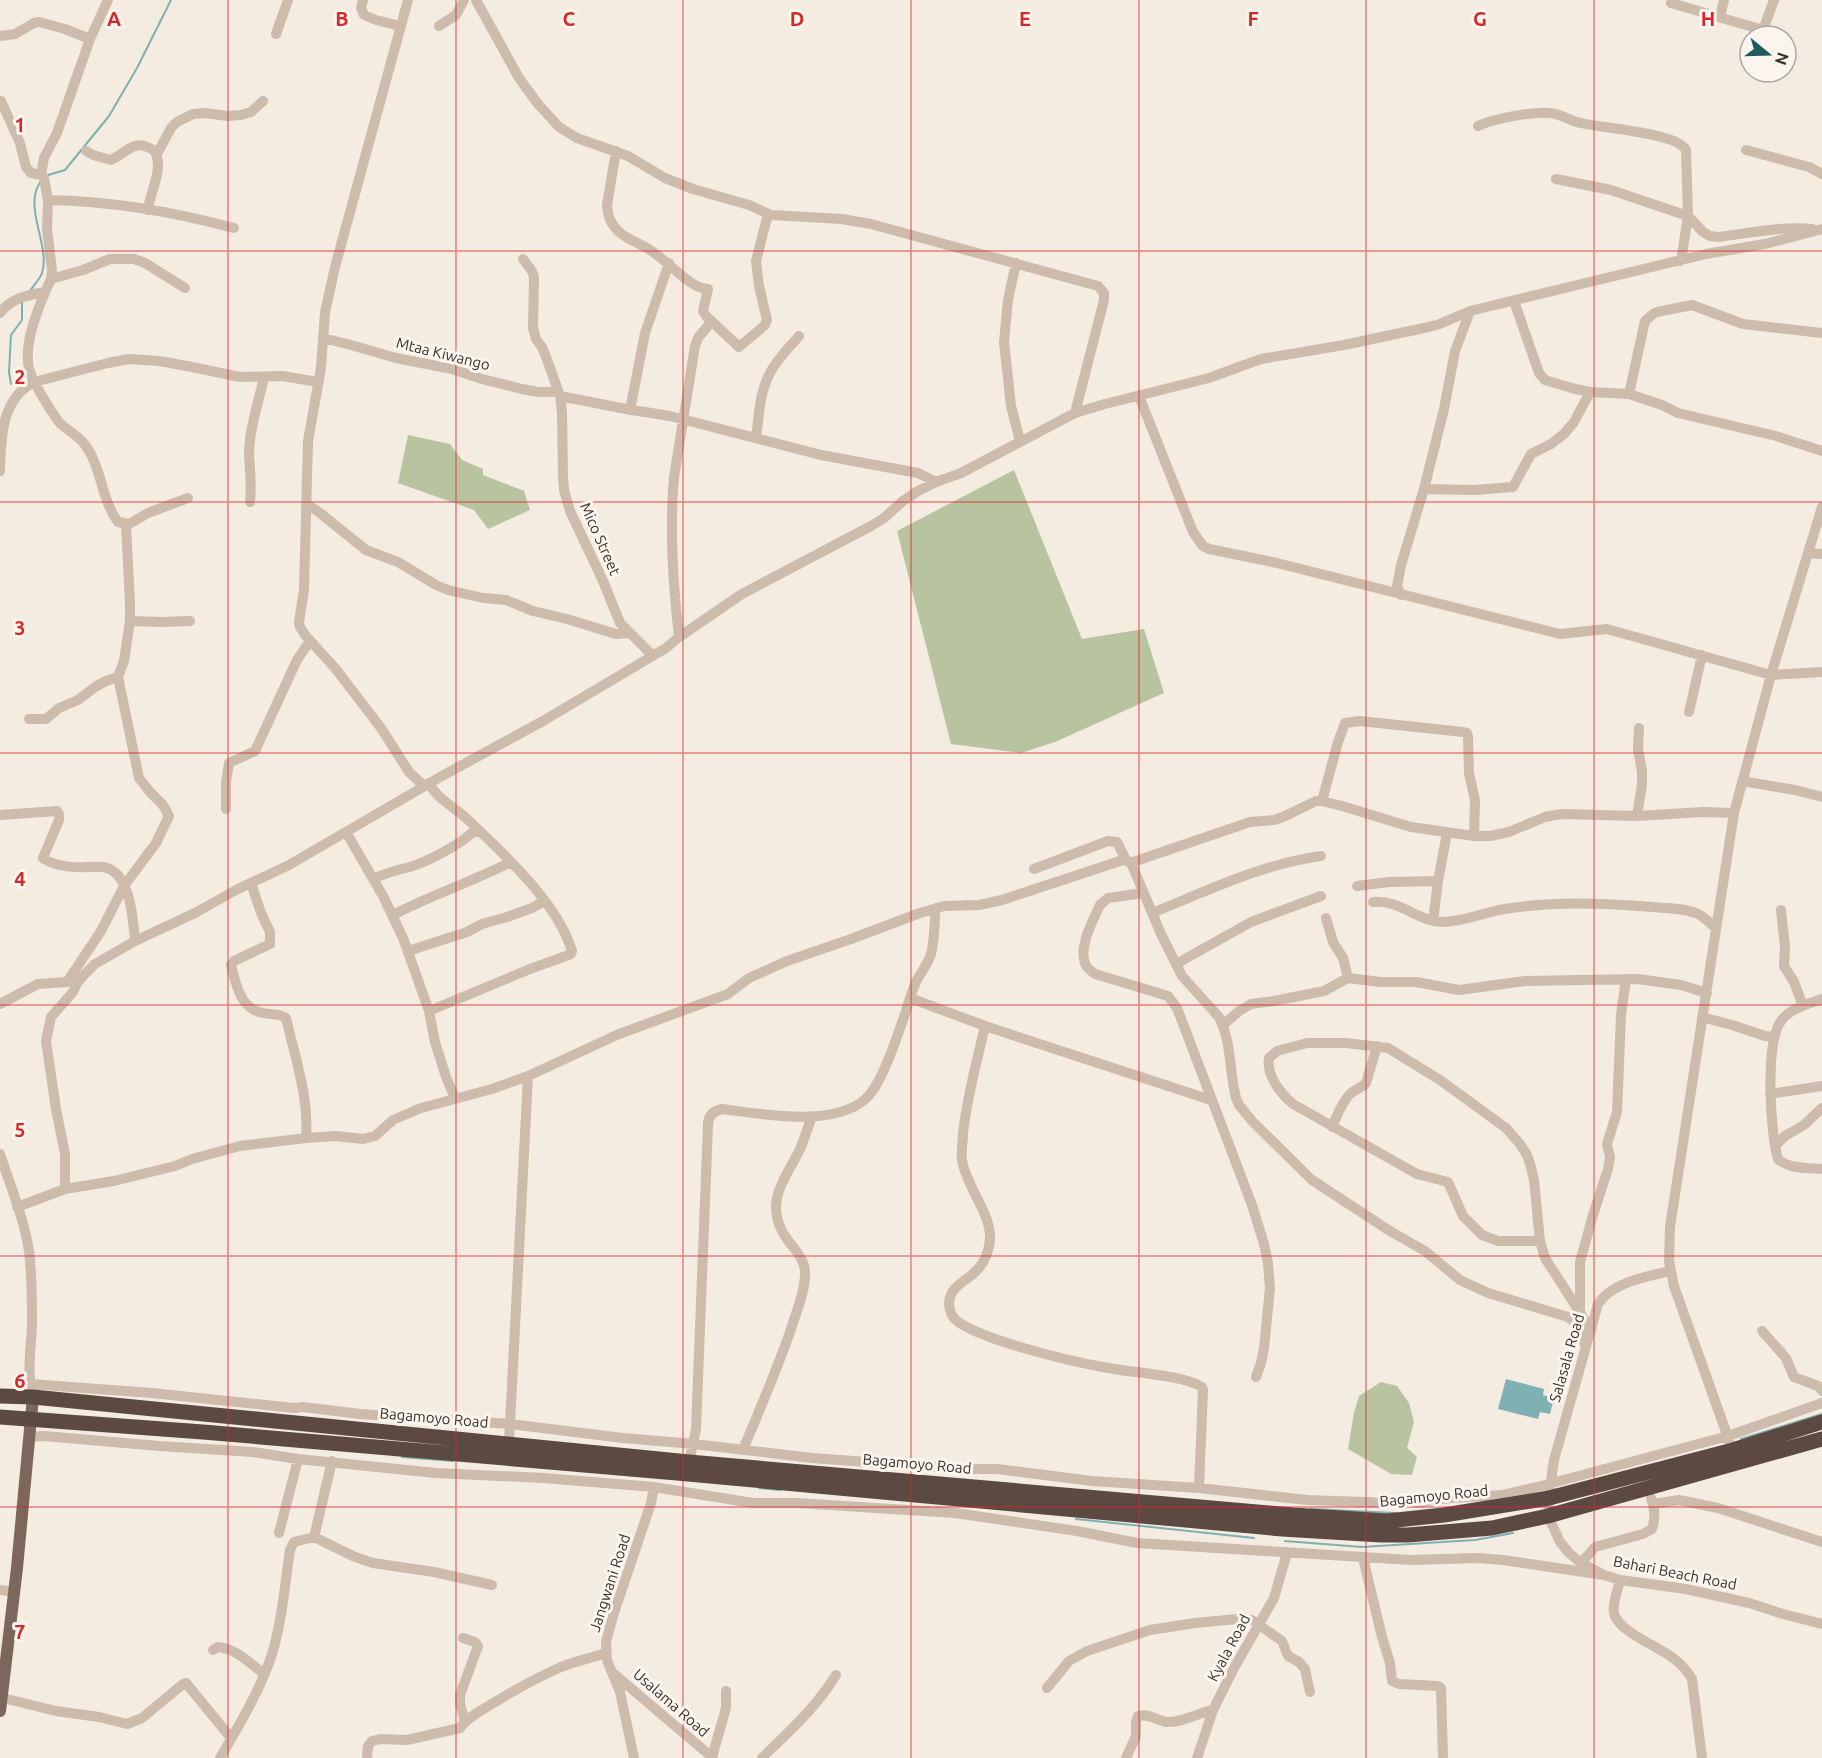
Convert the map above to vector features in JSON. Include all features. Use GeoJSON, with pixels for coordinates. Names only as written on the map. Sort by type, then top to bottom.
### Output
{"type":"FeatureCollection","features":[{"type":"Feature","properties":{"kind":"highway","name":"Bagamoyo Road"},"geometry":{"type":"LineString","coordinates":[[0,1396],[32,1391],[689,1462],[1270,1513],[1387,1521],[1444,1515],[1732,1450],[1822,1422]]}},
{"type":"Feature","properties":{"kind":"highway","name":"Bagamoyo Road"},"geometry":{"type":"LineString","coordinates":[[0,1417],[352,1445],[1282,1529],[1382,1535],[1492,1528],[1651,1496],[1732,1450],[1822,1439]]}},
{"type":"Feature","properties":{"kind":"main road"},"geometry":{"type":"LineString","coordinates":[[0,1712],[14,1592],[32,1391]]}},
{"type":"Feature","properties":{"kind":"street"},"geometry":{"type":"LineString","coordinates":[[41,175],[44,158],[68,104],[90,39],[108,0]]}},
{"type":"Feature","properties":{"kind":"street"},"geometry":{"type":"LineString","coordinates":[[276,34],[288,0]]}},
{"type":"Feature","properties":{"kind":"street"},"geometry":{"type":"LineString","coordinates":[[363,0],[361,8],[364,15],[400,26]]}},
{"type":"Feature","properties":{"kind":"street"},"geometry":{"type":"LineString","coordinates":[[408,0],[335,267],[325,312],[318,382],[308,441],[304,590],[299,624],[310,641],[340,674],[381,728],[409,772],[427,784],[465,817],[511,862],[544,901],[566,935],[571,954],[429,1011]]}},
{"type":"Feature","properties":{"kind":"street"},"geometry":{"type":"LineString","coordinates":[[439,27],[456,15],[464,0]]}},
{"type":"Feature","properties":{"kind":"street"},"geometry":{"type":"LineString","coordinates":[[476,0],[506,58],[538,104],[559,127],[578,138],[628,156],[665,178],[701,192],[749,205],[768,214],[842,219],[871,224],[1098,286],[1104,293],[1075,413]]}},
{"type":"Feature","properties":{"kind":"street"},"geometry":{"type":"LineString","coordinates":[[1720,17],[1724,0]]}},
{"type":"Feature","properties":{"kind":"street"},"geometry":{"type":"LineString","coordinates":[[1671,3],[1763,30],[1774,0]]}},
{"type":"Feature","properties":{"kind":"street"},"geometry":{"type":"LineString","coordinates":[[0,36],[15,34],[39,22],[90,39]]}},
{"type":"Feature","properties":{"kind":"street"},"geometry":{"type":"LineString","coordinates":[[0,101],[20,143],[26,167],[31,173],[44,178],[48,200],[47,229],[52,270],[51,279],[33,327],[28,350],[28,368],[34,382],[59,422],[85,444],[98,471],[108,504],[118,522],[126,525],[148,513],[188,498]]}},
{"type":"Feature","properties":{"kind":"street"},"geometry":{"type":"LineString","coordinates":[[148,210],[158,170],[157,154],[171,128],[193,114],[241,115],[251,112],[263,101]]}},
{"type":"Feature","properties":{"kind":"street"},"geometry":{"type":"LineString","coordinates":[[1478,126],[1487,121],[1550,113],[1577,123],[1672,140],[1682,144],[1686,150],[1688,216],[1681,261]]}},
{"type":"Feature","properties":{"kind":"street"},"geometry":{"type":"LineString","coordinates":[[86,151],[114,160],[131,146],[136,145],[148,147],[157,154]]}},
{"type":"Feature","properties":{"kind":"street"},"geometry":{"type":"LineString","coordinates":[[1746,150],[1809,167],[1822,174]]}},
{"type":"Feature","properties":{"kind":"street"},"geometry":{"type":"LineString","coordinates":[[616,151],[607,205],[609,218],[617,230],[626,237],[669,263],[689,282],[709,290],[703,311],[740,347],[765,325],[767,320],[756,261],[768,214]]}},
{"type":"Feature","properties":{"kind":"street"},"geometry":{"type":"LineString","coordinates":[[1556,179],[1611,190],[1688,216],[1710,236],[1719,237],[1776,229],[1820,229]]}},
{"type":"Feature","properties":{"kind":"street"},"geometry":{"type":"LineString","coordinates":[[48,200],[91,202],[148,210],[234,228]]}},
{"type":"Feature","properties":{"kind":"street"},"geometry":{"type":"LineString","coordinates":[[65,1189],[65,1154],[46,1041],[51,1017],[95,964],[135,941],[289,865],[427,784],[543,721],[653,656],[742,594],[884,518],[903,501],[936,482],[961,472],[1075,413],[1209,378],[1261,359],[1344,345],[1437,325],[1470,311],[1706,254],[1765,244],[1820,229]]}},
{"type":"Feature","properties":{"kind":"street","name":"Mico Street"},"geometry":{"type":"LineString","coordinates":[[523,259],[534,278],[533,328],[558,390],[562,412],[562,476],[570,511],[620,623],[653,656]]}},
{"type":"Feature","properties":{"kind":"street"},"geometry":{"type":"LineString","coordinates":[[51,279],[110,260],[134,260],[145,263],[184,288]]}},
{"type":"Feature","properties":{"kind":"street"},"geometry":{"type":"LineString","coordinates":[[630,410],[645,333],[669,263]]}},
{"type":"Feature","properties":{"kind":"street"},"geometry":{"type":"LineString","coordinates":[[1016,263],[1008,300],[1004,342],[1011,406],[1020,441]]}},
{"type":"Feature","properties":{"kind":"street"},"geometry":{"type":"LineString","coordinates":[[0,313],[5,306],[15,300],[45,292]]}},
{"type":"Feature","properties":{"kind":"street"},"geometry":{"type":"LineString","coordinates":[[1515,301],[1531,353],[1541,376],[1555,384],[1590,392],[1629,394],[1662,405],[1678,414],[1776,436],[1822,451]]}},
{"type":"Feature","properties":{"kind":"street"},"geometry":{"type":"LineString","coordinates":[[1629,394],[1646,321],[1657,312],[1692,305],[1743,324],[1822,333]]}},
{"type":"Feature","properties":{"kind":"street"},"geometry":{"type":"LineString","coordinates":[[1401,595],[1397,586],[1398,579],[1444,409],[1455,351],[1470,311]]}},
{"type":"Feature","properties":{"kind":"street"},"geometry":{"type":"LineString","coordinates":[[679,637],[673,570],[672,495],[695,346],[698,338],[712,321]]}},
{"type":"Feature","properties":{"kind":"street"},"geometry":{"type":"LineString","coordinates":[[756,438],[762,399],[769,375],[799,336]]}},
{"type":"Feature","properties":{"kind":"street","name":"Mtaa Kiwango"},"geometry":{"type":"LineString","coordinates":[[323,338],[396,358],[452,369],[522,389],[538,392],[558,390],[630,410],[670,416],[821,455],[918,473],[936,482]]}},
{"type":"Feature","properties":{"kind":"street"},"geometry":{"type":"LineString","coordinates":[[0,471],[1,432],[11,405],[25,387],[34,382],[108,363],[129,360],[178,364],[240,377],[282,376],[318,382]]}},
{"type":"Feature","properties":{"kind":"street"},"geometry":{"type":"LineString","coordinates":[[250,502],[250,446],[264,376]]}},
{"type":"Feature","properties":{"kind":"street"},"geometry":{"type":"LineString","coordinates":[[1424,489],[1432,491],[1513,487],[1531,454],[1551,444],[1564,434],[1574,422],[1590,392]]}},
{"type":"Feature","properties":{"kind":"street"},"geometry":{"type":"LineString","coordinates":[[1139,396],[1193,532],[1203,546],[1560,634],[1616,630],[1771,675],[1822,672]]}},
{"type":"Feature","properties":{"kind":"street"},"geometry":{"type":"LineString","coordinates":[[307,504],[366,550],[398,562],[448,590],[483,598],[506,600],[533,611],[616,634],[629,633]]}},
{"type":"Feature","properties":{"kind":"street"},"geometry":{"type":"LineString","coordinates":[[1822,507],[1771,675],[1734,813],[1678,1165],[1668,1249],[1670,1271],[1680,1304],[1732,1450],[1822,1403]]}},
{"type":"Feature","properties":{"kind":"street"},"geometry":{"type":"LineString","coordinates":[[67,982],[101,931],[124,886],[156,843],[169,816],[163,805],[139,778],[118,677],[124,661],[130,621],[126,525]]}},
{"type":"Feature","properties":{"kind":"street"},"geometry":{"type":"LineString","coordinates":[[1808,553],[1822,554]]}},
{"type":"Feature","properties":{"kind":"street"},"geometry":{"type":"LineString","coordinates":[[130,621],[190,621]]}},
{"type":"Feature","properties":{"kind":"street"},"geometry":{"type":"LineString","coordinates":[[226,809],[229,763],[255,751],[297,660],[310,641]]}},
{"type":"Feature","properties":{"kind":"street"},"geometry":{"type":"LineString","coordinates":[[1689,712],[1702,655]]}},
{"type":"Feature","properties":{"kind":"street"},"geometry":{"type":"LineString","coordinates":[[29,719],[46,719],[59,708],[78,700],[95,687],[118,677]]}},
{"type":"Feature","properties":{"kind":"street"},"geometry":{"type":"LineString","coordinates":[[1322,801],[1345,723],[1360,721],[1463,732],[1468,736],[1469,773],[1475,800],[1474,836]]}},
{"type":"Feature","properties":{"kind":"street"},"geometry":{"type":"LineString","coordinates":[[1637,816],[1642,784],[1638,749],[1639,728]]}},
{"type":"Feature","properties":{"kind":"street"},"geometry":{"type":"LineString","coordinates":[[1742,781],[1822,797]]}},
{"type":"Feature","properties":{"kind":"street"},"geometry":{"type":"LineString","coordinates":[[17,1207],[65,1189],[114,1181],[175,1166],[240,1146],[306,1138],[375,1136],[393,1120],[421,1108],[492,1089],[528,1076],[619,1034],[733,992],[749,978],[787,961],[936,908],[979,905],[1002,900],[1113,862],[1128,861],[1250,822],[1274,820],[1311,803],[1322,801],[1411,827],[1474,836],[1490,836],[1509,832],[1545,817],[1561,814],[1637,816],[1702,812],[1734,813]]}},
{"type":"Feature","properties":{"kind":"street"},"geometry":{"type":"LineString","coordinates":[[0,815],[57,811],[58,820],[44,858],[48,862],[71,867],[110,869],[115,873],[129,896],[135,941]]}},
{"type":"Feature","properties":{"kind":"street"},"geometry":{"type":"LineString","coordinates":[[346,832],[393,915],[408,951],[429,1011],[435,1042],[446,1077],[456,1098]]}},
{"type":"Feature","properties":{"kind":"street"},"geometry":{"type":"LineString","coordinates":[[373,879],[421,863],[462,842],[473,832],[479,832]]}},
{"type":"Feature","properties":{"kind":"street"},"geometry":{"type":"LineString","coordinates":[[1433,921],[1447,833]]}},
{"type":"Feature","properties":{"kind":"street"},"geometry":{"type":"LineString","coordinates":[[1034,868],[1108,841],[1117,842],[1176,964],[1190,986],[1223,1025],[1228,1042],[1234,1092],[1239,1106],[1312,1180],[1425,1251],[1467,1284],[1572,1320],[1581,1331],[1586,1347]]}},
{"type":"Feature","properties":{"kind":"street"},"geometry":{"type":"LineString","coordinates":[[1152,913],[1229,881],[1291,861],[1321,856]]}},
{"type":"Feature","properties":{"kind":"street"},"geometry":{"type":"LineString","coordinates":[[393,915],[511,862]]}},
{"type":"Feature","properties":{"kind":"street"},"geometry":{"type":"LineString","coordinates":[[1357,886],[1389,882],[1438,881]]}},
{"type":"Feature","properties":{"kind":"street"},"geometry":{"type":"LineString","coordinates":[[251,883],[270,932],[270,944],[231,964],[239,992],[248,1006],[258,1012],[286,1018],[300,1072],[306,1138]]}},
{"type":"Feature","properties":{"kind":"street"},"geometry":{"type":"LineString","coordinates":[[1143,893],[1103,901],[1090,927],[1084,958],[1087,967],[1095,974],[1168,996],[1180,1014],[1252,1205],[1268,1263],[1270,1288],[1267,1323],[1261,1363],[1256,1377]]}},
{"type":"Feature","properties":{"kind":"street"},"geometry":{"type":"LineString","coordinates":[[1176,964],[1251,922],[1321,896]]}},
{"type":"Feature","properties":{"kind":"street"},"geometry":{"type":"LineString","coordinates":[[408,951],[467,932],[482,924],[532,908],[544,901]]}},
{"type":"Feature","properties":{"kind":"street"},"geometry":{"type":"LineString","coordinates":[[1372,902],[1393,904],[1433,921],[1448,922],[1504,909],[1546,904],[1592,903],[1689,911],[1701,916],[1716,928]]}},
{"type":"Feature","properties":{"kind":"street"},"geometry":{"type":"LineString","coordinates":[[689,1462],[697,1418],[708,1120],[713,1112],[722,1109],[775,1116],[825,1116],[849,1109],[866,1099],[872,1092],[894,1043],[916,983],[927,965],[932,950],[936,908]]}},
{"type":"Feature","properties":{"kind":"street"},"geometry":{"type":"LineString","coordinates":[[1781,910],[1785,947],[1784,966],[1794,982],[1803,1006]]}},
{"type":"Feature","properties":{"kind":"street"},"geometry":{"type":"LineString","coordinates":[[1326,918],[1333,942],[1343,958],[1348,978]]}},
{"type":"Feature","properties":{"kind":"street"},"geometry":{"type":"LineString","coordinates":[[0,1004],[38,984],[67,982],[83,976]]}},
{"type":"Feature","properties":{"kind":"street"},"geometry":{"type":"LineString","coordinates":[[1223,1025],[1251,1004],[1324,991],[1348,978],[1380,982],[1416,982],[1459,990],[1525,981],[1626,979],[1660,981],[1707,993]]}},
{"type":"Feature","properties":{"kind":"street"},"geometry":{"type":"LineString","coordinates":[[1580,1312],[1580,1262],[1608,1169],[1610,1157],[1607,1144],[1617,1112],[1621,1015],[1626,979]]}},
{"type":"Feature","properties":{"kind":"street"},"geometry":{"type":"LineString","coordinates":[[910,998],[985,1026],[1211,1100]]}},
{"type":"Feature","properties":{"kind":"street"},"geometry":{"type":"LineString","coordinates":[[1822,999],[1788,1013],[1782,1020],[1775,1036],[1770,1094],[1771,1120],[1778,1159],[1782,1163],[1796,1167],[1822,1169]]}},
{"type":"Feature","properties":{"kind":"street"},"geometry":{"type":"LineString","coordinates":[[1702,1017],[1765,1036],[1775,1036]]}},
{"type":"Feature","properties":{"kind":"street"},"geometry":{"type":"LineString","coordinates":[[985,1026],[965,1116],[962,1160],[968,1180],[986,1219],[990,1234],[989,1247],[978,1270],[954,1289],[949,1302],[950,1311],[959,1322],[981,1333],[1031,1350],[1104,1368],[1177,1379],[1202,1387],[1198,1488]]}},
{"type":"Feature","properties":{"kind":"street"},"geometry":{"type":"LineString","coordinates":[[1540,1241],[1498,1241],[1482,1235],[1462,1216],[1448,1182],[1417,1174],[1286,1099],[1270,1072],[1269,1058],[1277,1051],[1307,1043],[1346,1043],[1393,1050],[1496,1119],[1515,1138],[1527,1155],[1534,1180],[1540,1241],[1547,1264],[1591,1331]]}},
{"type":"Feature","properties":{"kind":"street"},"geometry":{"type":"LineString","coordinates":[[1332,1127],[1348,1096],[1366,1083],[1377,1046]]}},
{"type":"Feature","properties":{"kind":"street"},"geometry":{"type":"LineString","coordinates":[[509,1443],[528,1076]]}},
{"type":"Feature","properties":{"kind":"street"},"geometry":{"type":"LineString","coordinates":[[1770,1094],[1822,1086]]}},
{"type":"Feature","properties":{"kind":"street"},"geometry":{"type":"LineString","coordinates":[[1775,1146],[1785,1136],[1804,1125],[1822,1108]]}},
{"type":"Feature","properties":{"kind":"street"},"geometry":{"type":"LineString","coordinates":[[743,1450],[787,1343],[801,1298],[805,1267],[778,1223],[777,1197],[782,1180],[800,1148],[812,1117]]}},
{"type":"Feature","properties":{"kind":"street"},"geometry":{"type":"LineString","coordinates":[[0,1154],[28,1248],[32,1274],[33,1333],[30,1359],[32,1391],[152,1393],[360,1414],[510,1424],[812,1458],[964,1469],[997,1469],[1092,1481],[1198,1488],[1307,1500],[1420,1502],[1550,1491]]}},
{"type":"Feature","properties":{"kind":"street","name":"Salasala Road"},"geometry":{"type":"LineString","coordinates":[[1548,1516],[1554,1460],[1596,1308],[1607,1293],[1619,1286],[1670,1271]]}},
{"type":"Feature","properties":{"kind":"street"},"geometry":{"type":"LineString","coordinates":[[1762,1331],[1786,1358],[1794,1377],[1818,1386],[1822,1391]]}},
{"type":"Feature","properties":{"kind":"street"},"geometry":{"type":"LineString","coordinates":[[29,1437],[44,1436],[253,1452],[298,1459],[436,1473],[654,1487],[753,1503],[797,1503],[955,1514],[1077,1531],[1137,1543],[1181,1544],[1363,1558],[1411,1560],[1478,1558],[1604,1575]]}},
{"type":"Feature","properties":{"kind":"street"},"geometry":{"type":"LineString","coordinates":[[279,1533],[298,1459]]}},
{"type":"Feature","properties":{"kind":"street"},"geometry":{"type":"LineString","coordinates":[[314,1537],[332,1461]]}},
{"type":"Feature","properties":{"kind":"street","name":"Jangwani Road"},"geometry":{"type":"LineString","coordinates":[[634,1758],[620,1692],[606,1653],[606,1642],[654,1487]]}},
{"type":"Feature","properties":{"kind":"street"},"geometry":{"type":"LineString","coordinates":[[1581,1563],[1595,1546],[1643,1534],[1652,1529],[1654,1521],[1651,1496],[1718,1508],[1822,1542]]}},
{"type":"Feature","properties":{"kind":"street","name":"Bahari Beach Road"},"geometry":{"type":"LineString","coordinates":[[1548,1516],[1560,1542],[1569,1553],[1581,1563],[1604,1575],[1620,1580],[1686,1589],[1749,1603],[1822,1624]]}},
{"type":"Feature","properties":{"kind":"street"},"geometry":{"type":"LineString","coordinates":[[220,1758],[249,1707],[272,1655],[290,1550],[294,1542],[314,1537],[373,1563],[434,1572],[492,1585]]}},
{"type":"Feature","properties":{"kind":"street","name":"Kyala Road"},"geometry":{"type":"LineString","coordinates":[[1197,1758],[1213,1710],[1274,1598],[1287,1553]]}},
{"type":"Feature","properties":{"kind":"street"},"geometry":{"type":"LineString","coordinates":[[1363,1558],[1390,1663],[1392,1681],[1399,1684],[1441,1688],[1443,1758]]}},
{"type":"Feature","properties":{"kind":"street"},"geometry":{"type":"LineString","coordinates":[[1620,1580],[1614,1605],[1616,1618],[1637,1637],[1672,1657],[1692,1679],[1702,1758]]}},
{"type":"Feature","properties":{"kind":"street"},"geometry":{"type":"LineString","coordinates":[[0,1590],[14,1592]]}},
{"type":"Feature","properties":{"kind":"street"},"geometry":{"type":"LineString","coordinates":[[1047,1688],[1064,1666],[1076,1656],[1088,1651],[1150,1630],[1237,1619],[1252,1620],[1282,1641],[1288,1656],[1302,1665],[1305,1670],[1310,1692]]}},
{"type":"Feature","properties":{"kind":"street"},"geometry":{"type":"LineString","coordinates":[[464,1638],[475,1642],[478,1646],[460,1695],[465,1722]]}},
{"type":"Feature","properties":{"kind":"street"},"geometry":{"type":"LineString","coordinates":[[213,1650],[225,1647],[247,1660],[264,1674]]}},
{"type":"Feature","properties":{"kind":"street"},"geometry":{"type":"LineString","coordinates":[[366,1758],[370,1742],[376,1739],[407,1740],[460,1728],[465,1722],[515,1689],[564,1666],[606,1653]]}},
{"type":"Feature","properties":{"kind":"street","name":"Usalama Road"},"geometry":{"type":"LineString","coordinates":[[611,1671],[712,1757]]}},
{"type":"Feature","properties":{"kind":"street"},"geometry":{"type":"LineString","coordinates":[[762,1758],[787,1736],[824,1695],[836,1675]]}},
{"type":"Feature","properties":{"kind":"street"},"geometry":{"type":"LineString","coordinates":[[3,1698],[56,1712],[99,1717],[127,1724],[142,1718],[186,1683],[231,1738]]}},
{"type":"Feature","properties":{"kind":"street"},"geometry":{"type":"LineString","coordinates":[[712,1757],[726,1708],[726,1691]]}},
{"type":"Feature","properties":{"kind":"street"},"geometry":{"type":"LineString","coordinates":[[1126,1758],[1136,1736],[1138,1716],[1146,1715],[1171,1722],[1213,1710]]}},
{"type":"Feature","properties":{"kind":"green space"},"geometry":{"type":"Polygon","coordinates":[[[408,435],[450,444],[462,460],[483,469],[483,475],[524,491],[530,510],[488,529],[474,510],[398,483],[408,435]]]}},
{"type":"Feature","properties":{"kind":"green space"},"geometry":{"type":"Polygon","coordinates":[[[1014,470],[1082,639],[1144,629],[1164,693],[1055,742],[1021,753],[951,744],[897,531],[1014,470]]]}},
{"type":"Feature","properties":{"kind":"green space"},"geometry":{"type":"Polygon","coordinates":[[[1381,1382],[1397,1386],[1409,1403],[1414,1422],[1407,1448],[1417,1457],[1412,1475],[1391,1474],[1348,1449],[1359,1396],[1381,1382]]]}},
{"type":"Feature","properties":{"kind":"water"},"geometry":{"type":"Polygon","coordinates":[[[1506,1379],[1544,1389],[1543,1395],[1554,1398],[1550,1414],[1540,1412],[1538,1419],[1498,1409],[1506,1379]]]}},
{"type":"Feature","properties":{"kind":"waterway"},"geometry":{"type":"LineString","coordinates":[[48,175],[65,170],[109,116],[137,68],[171,0]]}},
{"type":"Feature","properties":{"kind":"waterway"},"geometry":{"type":"LineString","coordinates":[[29,292],[41,275],[44,262],[34,202],[41,181]]}},
{"type":"Feature","properties":{"kind":"waterway"},"geometry":{"type":"LineString","coordinates":[[11,384],[9,372],[11,335],[22,320],[22,301]]}},
{"type":"Feature","properties":{"kind":"waterway"},"geometry":{"type":"LineString","coordinates":[[1741,1439],[1822,1414]]}},
{"type":"Feature","properties":{"kind":"waterway"},"geometry":{"type":"LineString","coordinates":[[402,1457],[453,1461]]}},
{"type":"Feature","properties":{"kind":"waterway"},"geometry":{"type":"LineString","coordinates":[[759,1488],[780,1490]]}},
{"type":"Feature","properties":{"kind":"waterway"},"geometry":{"type":"LineString","coordinates":[[1311,1509],[1395,1513]]}},
{"type":"Feature","properties":{"kind":"waterway"},"geometry":{"type":"LineString","coordinates":[[1076,1519],[1254,1538]]}},
{"type":"Feature","properties":{"kind":"waterway"},"geometry":{"type":"LineString","coordinates":[[1285,1541],[1362,1547],[1475,1540],[1513,1533]]}}]}
